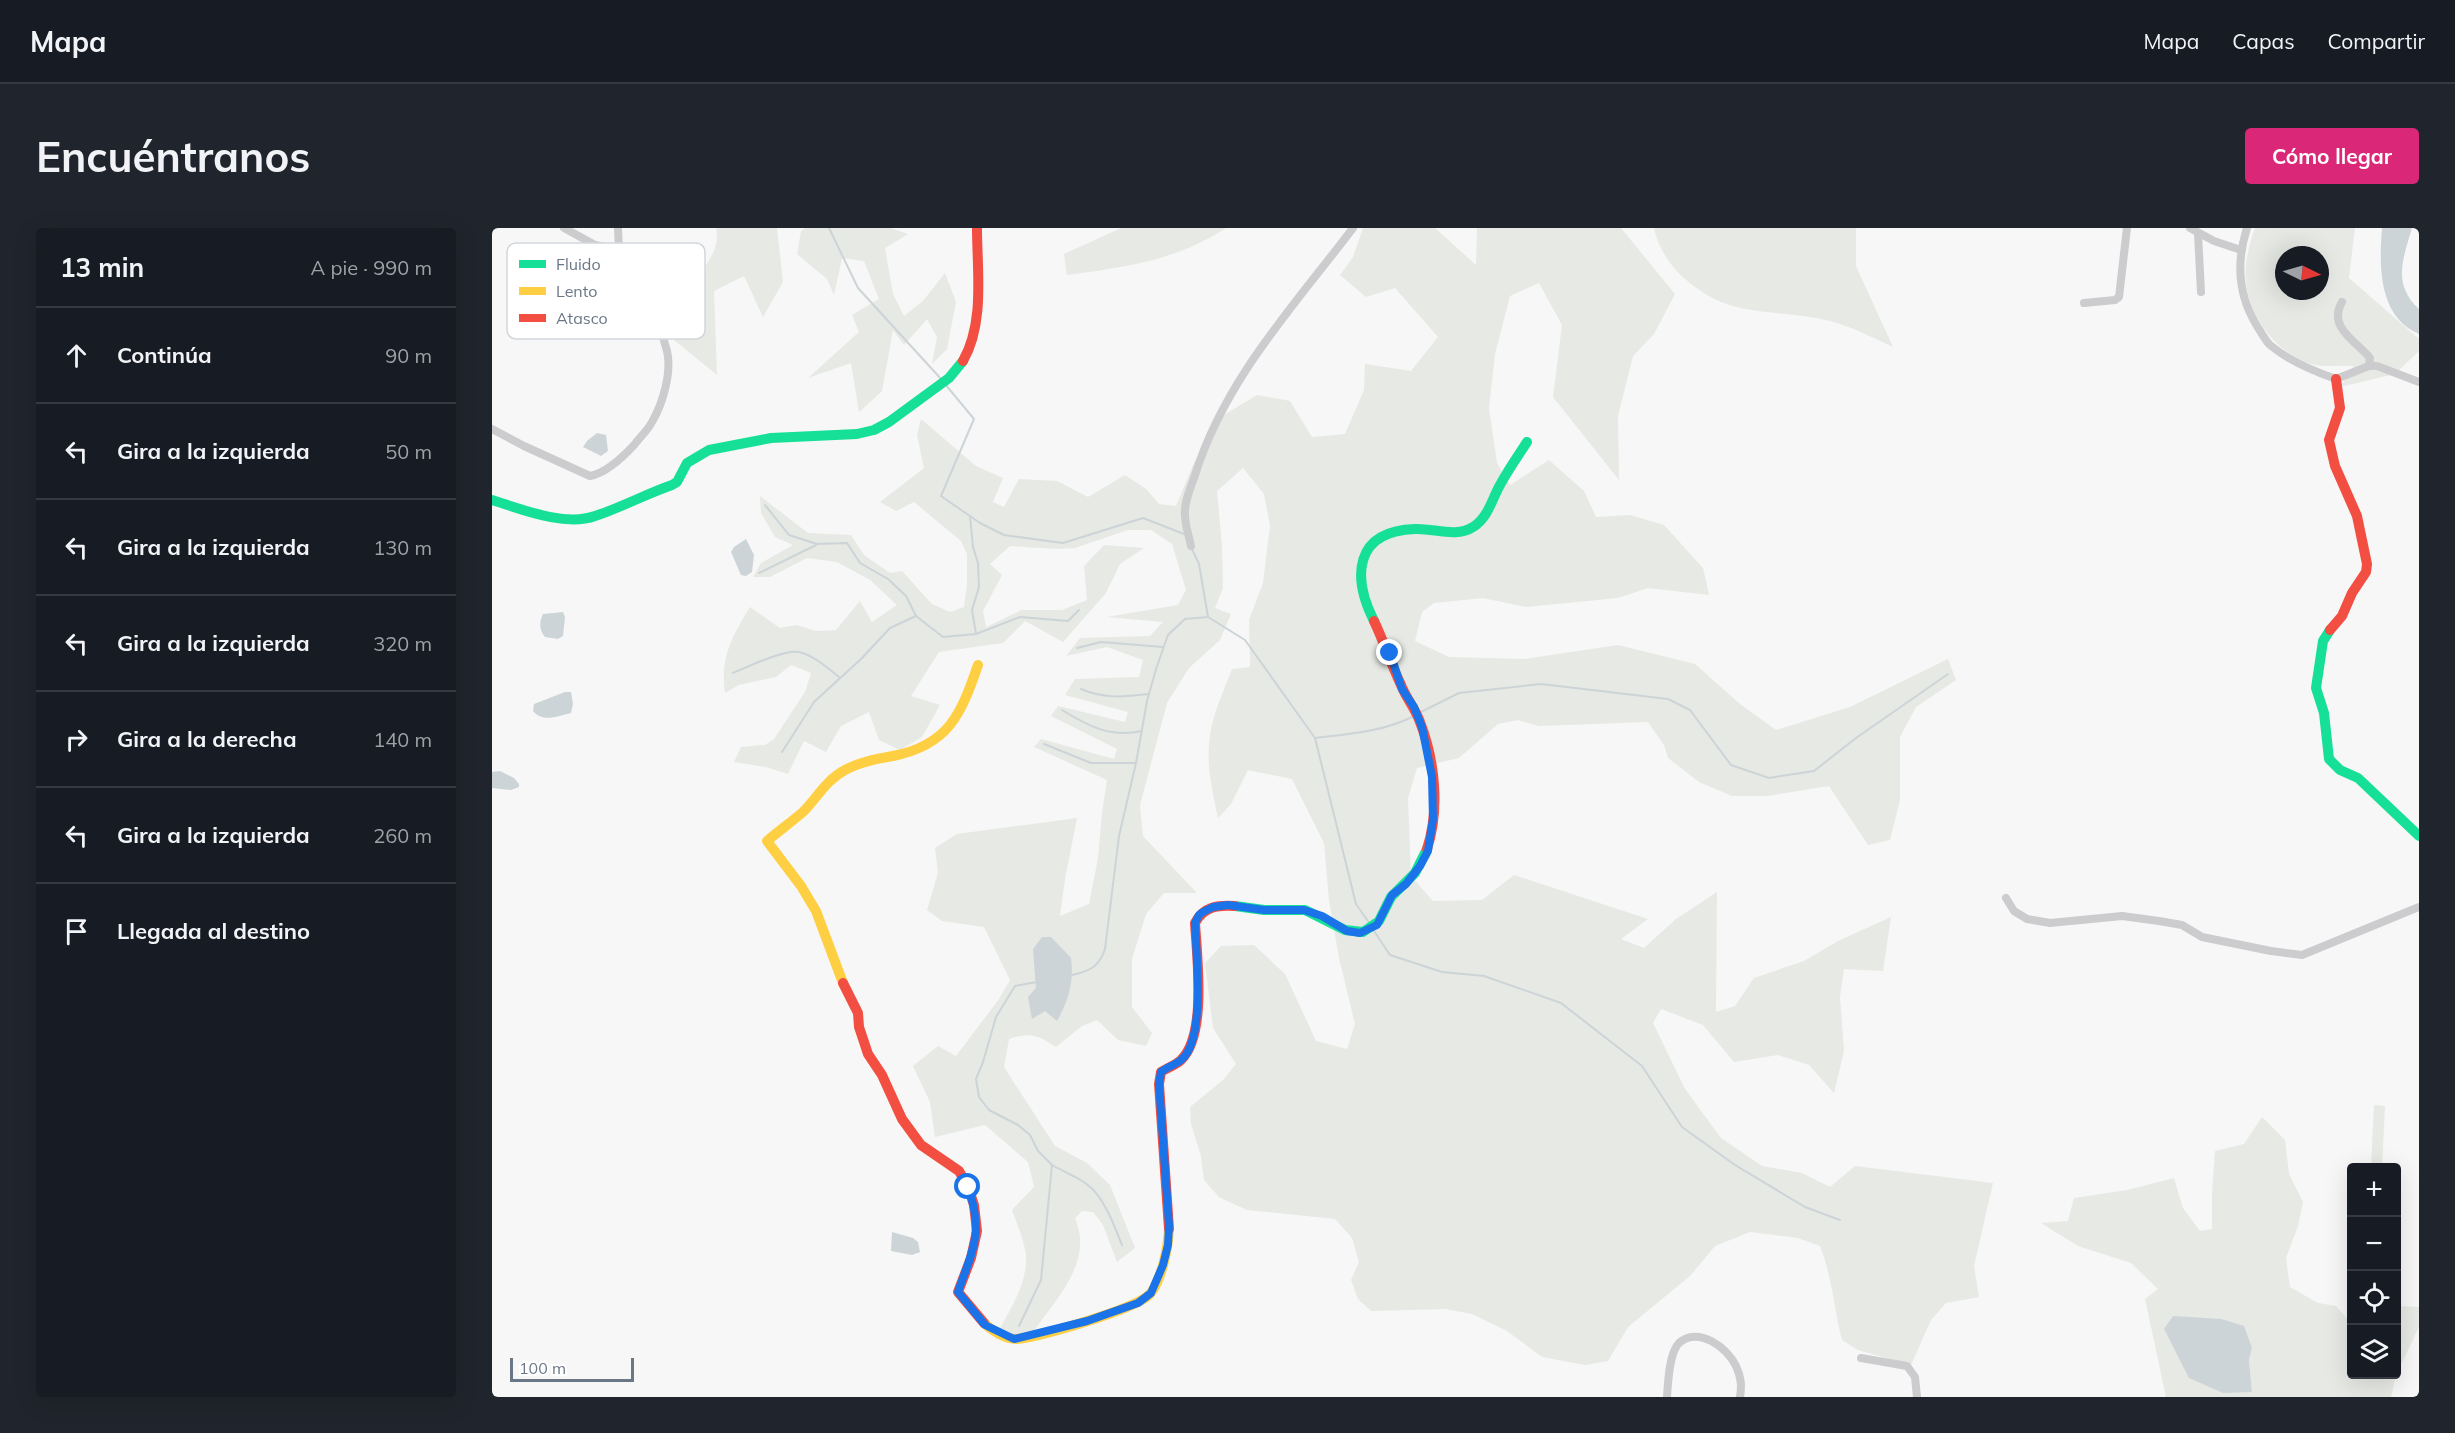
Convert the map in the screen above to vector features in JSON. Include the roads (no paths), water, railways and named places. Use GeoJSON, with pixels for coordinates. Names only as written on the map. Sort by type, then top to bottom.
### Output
{"type":"FeatureCollection","features":[{"type":"Feature","properties":{"kind":"street"},"geometry":{"type":"LineString","coordinates":[[564,228],[591,243]]}},
{"type":"Feature","properties":{"kind":"street"},"geometry":{"type":"LineString","coordinates":[[618,228],[619,243]]}},
{"type":"Feature","properties":{"kind":"street"},"geometry":{"type":"LineString","coordinates":[[492,500],[558,519],[594,517],[672,485],[677,482],[687,463],[709,450],[771,438],[857,434],[873,430],[889,422],[949,378],[959,368],[968,352],[974,336],[977,300],[977,228]]}},
{"type":"Feature","properties":{"kind":"street"},"geometry":{"type":"LineString","coordinates":[[1191,546],[1185,515],[1186,505],[1199,460],[1217,421],[1244,370],[1353,228]]}},
{"type":"Feature","properties":{"kind":"street"},"geometry":{"type":"LineString","coordinates":[[2084,303],[2115,300],[2119,297],[2127,228]]}},
{"type":"Feature","properties":{"kind":"street"},"geometry":{"type":"LineString","coordinates":[[2190,228],[2198,234],[2241,250]]}},
{"type":"Feature","properties":{"kind":"street"},"geometry":{"type":"LineString","coordinates":[[2247,228],[2239,266],[2244,296],[2253,319],[2268,343],[2286,357],[2336,379],[2369,366],[2377,366],[2419,382]]}},
{"type":"Feature","properties":{"kind":"street"},"geometry":{"type":"LineString","coordinates":[[2198,234],[2201,292]]}},
{"type":"Feature","properties":{"kind":"street"},"geometry":{"type":"LineString","coordinates":[[2342,302],[2337,310],[2339,325],[2370,358],[2369,366]]}},
{"type":"Feature","properties":{"kind":"street"},"geometry":{"type":"LineString","coordinates":[[492,429],[590,476],[601,472],[628,452],[652,423],[664,392],[668,370],[667,352],[662,339]]}},
{"type":"Feature","properties":{"kind":"street"},"geometry":{"type":"LineString","coordinates":[[2336,379],[2340,408],[2329,440],[2335,466],[2357,516],[2367,564],[2366,572],[2352,593],[2342,616],[2331,627],[2323,641],[2316,688],[2324,713],[2327,749],[2329,759],[2333,764],[2340,770],[2358,778],[2419,837]]}},
{"type":"Feature","properties":{"kind":"street"},"geometry":{"type":"LineString","coordinates":[[978,665],[965,701],[946,734],[933,744],[912,752],[863,761],[836,775],[820,789],[808,806],[766,841],[801,886],[816,911],[844,987],[858,1012],[859,1027],[868,1054],[882,1075],[902,1119],[921,1145],[959,1171],[968,1187],[974,1205],[977,1231],[971,1258],[958,1292],[985,1325],[1014,1339],[1087,1321],[1138,1303],[1151,1293],[1163,1265],[1168,1245],[1169,1225],[1159,1084],[1161,1072],[1182,1059],[1196,1026],[1198,1000],[1196,920],[1199,915],[1213,907],[1228,905],[1264,910],[1304,910],[1322,916],[1347,931],[1360,933],[1377,925],[1392,895],[1406,884],[1420,866],[1428,851],[1433,819],[1432,777],[1422,727],[1414,707],[1402,689],[1390,653],[1367,610],[1362,590],[1360,565],[1366,551],[1384,537],[1416,529],[1456,532],[1471,529],[1486,512],[1497,489],[1527,441]]}},
{"type":"Feature","properties":{"kind":"street"},"geometry":{"type":"LineString","coordinates":[[2006,898],[2014,911],[2027,919],[2050,923],[2070,922],[2091,917],[2122,916],[2182,925],[2191,933],[2202,938],[2279,953],[2302,955],[2419,907]]}},
{"type":"Feature","properties":{"kind":"street"},"geometry":{"type":"LineString","coordinates":[[1667,1397],[1671,1365],[1678,1344],[1689,1337],[1703,1337],[1715,1343],[1735,1363],[1742,1382],[1740,1397]]}},
{"type":"Feature","properties":{"kind":"street"},"geometry":{"type":"LineString","coordinates":[[1861,1358],[1907,1366],[1915,1377],[1917,1397]]}},
{"type":"Feature","properties":{"kind":"waterway"},"geometry":{"type":"LineString","coordinates":[[829,228],[858,288],[942,380]]}},
{"type":"Feature","properties":{"kind":"waterway"},"geometry":{"type":"LineString","coordinates":[[945,384],[974,419],[941,496],[980,523],[1004,535],[1063,543],[1143,518],[1184,534]]}},
{"type":"Feature","properties":{"kind":"waterway"},"geometry":{"type":"LineString","coordinates":[[765,505],[789,535],[817,544],[847,543],[860,563],[888,579],[906,596],[916,616],[943,637],[976,634],[972,610],[979,587],[978,563],[973,547],[970,516]]}},
{"type":"Feature","properties":{"kind":"waterway"},"geometry":{"type":"LineString","coordinates":[[759,573],[816,545]]}},
{"type":"Feature","properties":{"kind":"waterway"},"geometry":{"type":"LineString","coordinates":[[1072,975],[1084,972],[1097,964],[1105,949],[1119,836],[1136,763],[1147,701],[1168,635],[1185,619],[1208,617],[1199,564],[1191,547]]}},
{"type":"Feature","properties":{"kind":"waterway"},"geometry":{"type":"LineString","coordinates":[[976,634],[1020,617],[1068,621],[1079,610]]}},
{"type":"Feature","properties":{"kind":"waterway"},"geometry":{"type":"LineString","coordinates":[[782,752],[814,702],[861,659],[890,628],[916,616]]}},
{"type":"Feature","properties":{"kind":"waterway"},"geometry":{"type":"LineString","coordinates":[[1208,617],[1245,640],[1315,738],[1356,904],[1370,924]]}},
{"type":"Feature","properties":{"kind":"waterway"},"geometry":{"type":"LineString","coordinates":[[1077,648],[1101,642],[1163,647]]}},
{"type":"Feature","properties":{"kind":"waterway"},"geometry":{"type":"LineString","coordinates":[[733,673],[784,653],[799,652],[815,659],[839,677]]}},
{"type":"Feature","properties":{"kind":"waterway"},"geometry":{"type":"LineString","coordinates":[[1421,712],[1459,693],[1541,684],[1668,699],[1690,710],[1731,765],[1769,778],[1814,771],[1856,738],[1948,674]]}},
{"type":"Feature","properties":{"kind":"waterway"},"geometry":{"type":"LineString","coordinates":[[1081,689],[1106,696],[1148,694]]}},
{"type":"Feature","properties":{"kind":"waterway"},"geometry":{"type":"LineString","coordinates":[[1062,710],[1081,721],[1109,732],[1142,731]]}},
{"type":"Feature","properties":{"kind":"waterway"},"geometry":{"type":"LineString","coordinates":[[1315,738],[1378,729],[1414,716]]}},
{"type":"Feature","properties":{"kind":"waterway"},"geometry":{"type":"LineString","coordinates":[[1044,744],[1091,763],[1136,763]]}},
{"type":"Feature","properties":{"kind":"waterway"},"geometry":{"type":"LineString","coordinates":[[1374,931],[1390,955],[1442,972],[1484,976],[1561,1003],[1642,1066],[1682,1127],[1735,1165],[1805,1207],[1840,1220]]}},
{"type":"Feature","properties":{"kind":"waterway"},"geometry":{"type":"LineString","coordinates":[[1019,1326],[1041,1280],[1052,1165],[1038,1151],[1030,1135],[1018,1125],[989,1110],[979,1097],[976,1079],[996,1017],[1015,986],[1037,982]]}},
{"type":"Feature","properties":{"kind":"waterway"},"geometry":{"type":"LineString","coordinates":[[1052,1165],[1092,1188],[1108,1212],[1122,1245]]}}]}
